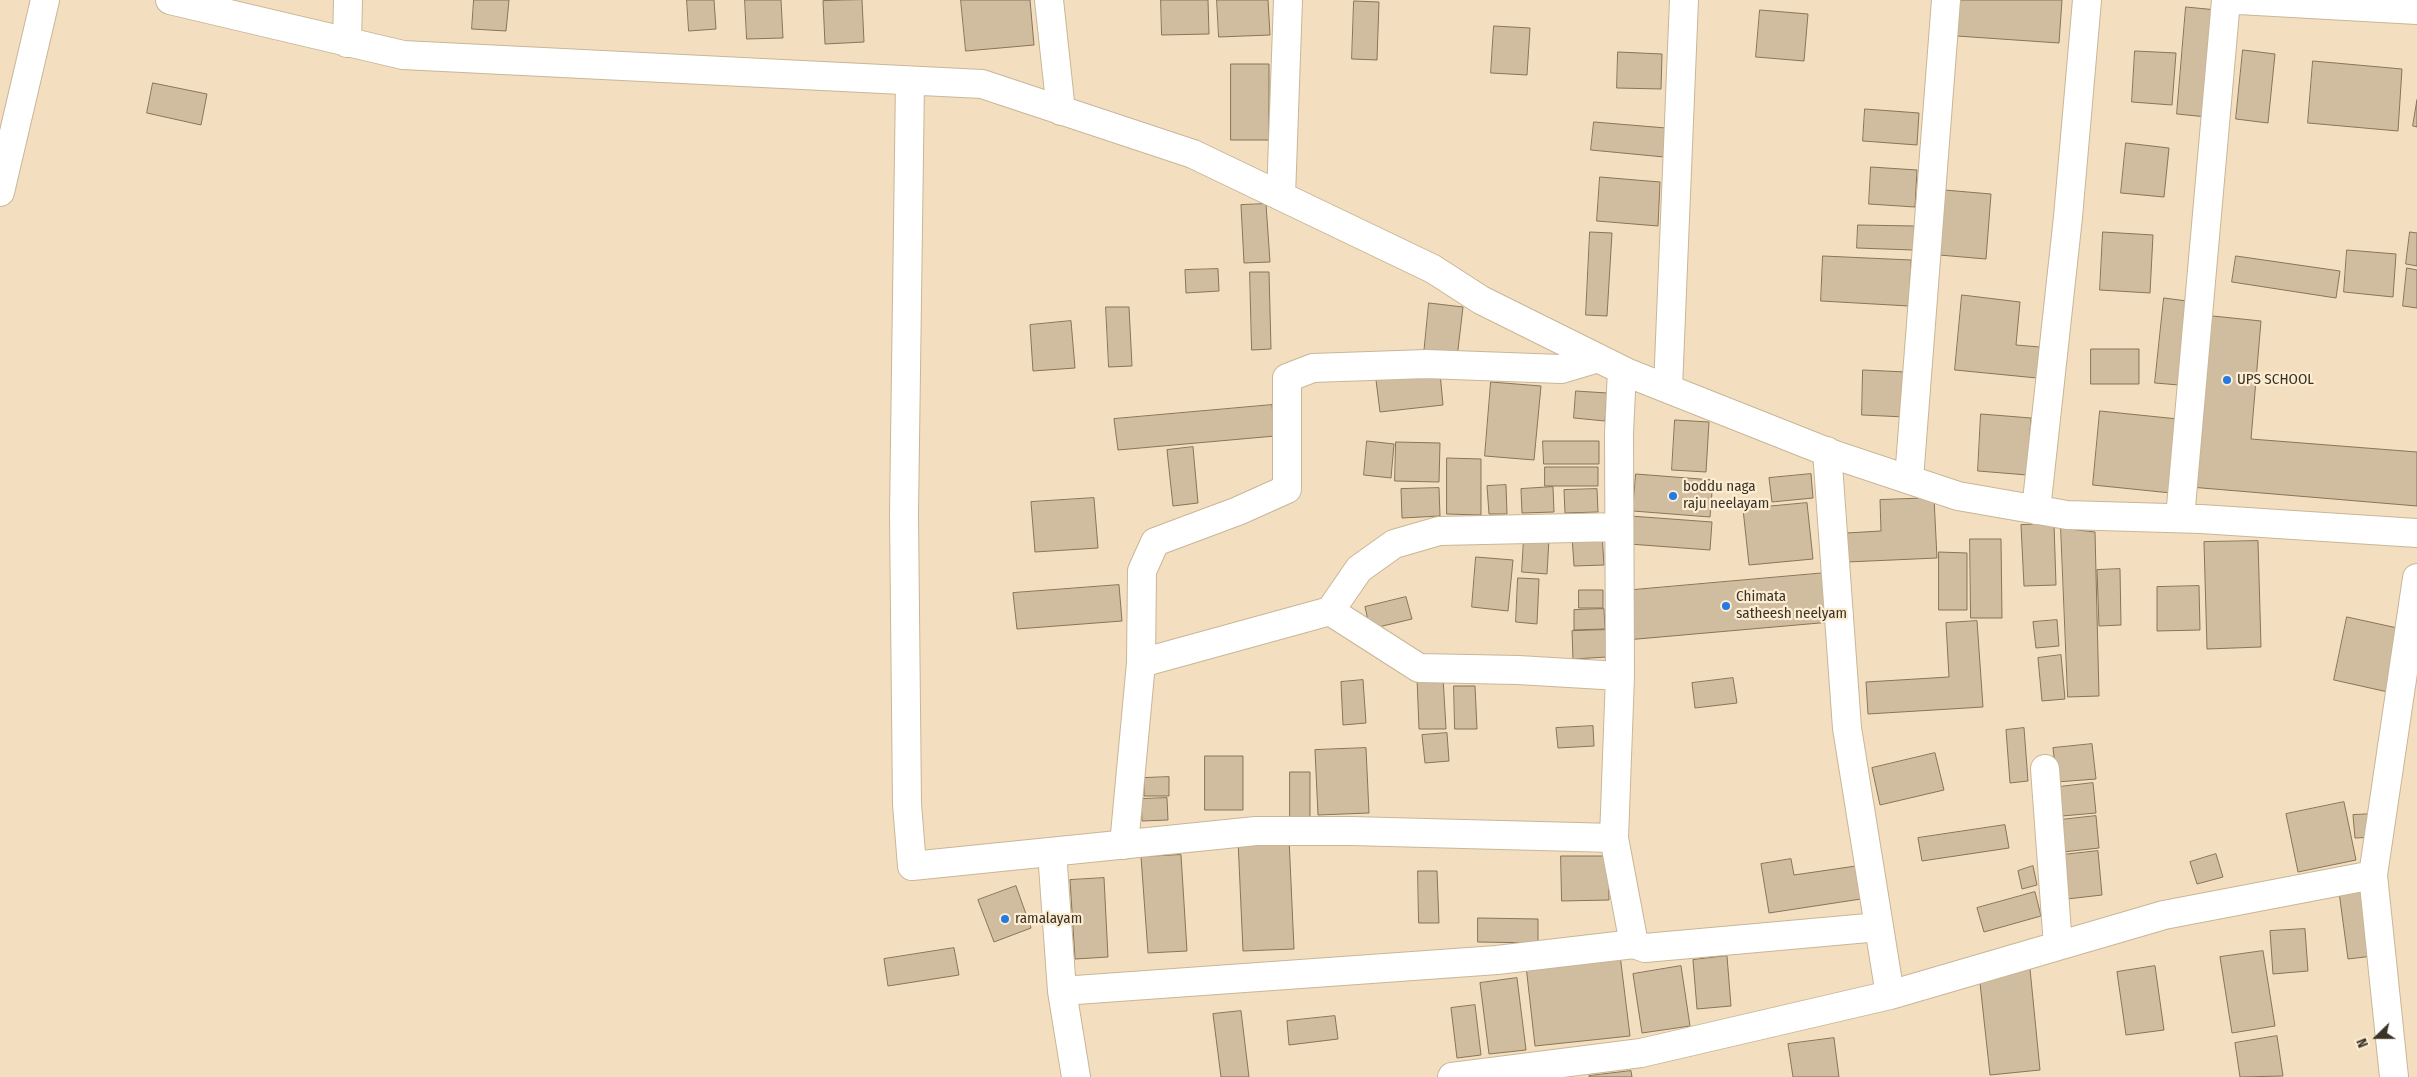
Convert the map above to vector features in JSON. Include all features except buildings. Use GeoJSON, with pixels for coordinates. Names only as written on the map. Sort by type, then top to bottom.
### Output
{"type":"FeatureCollection","features":[{"type":"Feature","properties":{"kind":"street"},"geometry":{"type":"LineString","coordinates":[[0,192],[45,0]]}},
{"type":"Feature","properties":{"kind":"street"},"geometry":{"type":"LineString","coordinates":[[170,0],[403,55],[982,84],[1193,154],[1433,269],[1481,300],[1622,370],[1827,451],[1958,496],[2067,514],[2180,518],[2417,532]]}},
{"type":"Feature","properties":{"kind":"street"},"geometry":{"type":"LineString","coordinates":[[347,43],[348,0]]}},
{"type":"Feature","properties":{"kind":"street"},"geometry":{"type":"LineString","coordinates":[[1049,0],[1061,111]]}},
{"type":"Feature","properties":{"kind":"street"},"geometry":{"type":"LineString","coordinates":[[1281,196],[1288,0]]}},
{"type":"Feature","properties":{"kind":"street"},"geometry":{"type":"LineString","coordinates":[[1668,388],[1684,0]]}},
{"type":"Feature","properties":{"kind":"street"},"geometry":{"type":"LineString","coordinates":[[1910,479],[1946,0]]}},
{"type":"Feature","properties":{"kind":"street"},"geometry":{"type":"LineString","coordinates":[[2036,510],[2068,217],[2087,0]]}},
{"type":"Feature","properties":{"kind":"street"},"geometry":{"type":"LineString","coordinates":[[2180,518],[2226,0]]}},
{"type":"Feature","properties":{"kind":"street"},"geometry":{"type":"LineString","coordinates":[[2239,0],[2417,10]]}},
{"type":"Feature","properties":{"kind":"street"},"geometry":{"type":"LineString","coordinates":[[910,81],[904,514],[907,804],[912,866],[1256,831],[1351,831],[1614,838]]}},
{"type":"Feature","properties":{"kind":"street"},"geometry":{"type":"LineString","coordinates":[[1124,845],[1141,663],[1142,571],[1156,542],[1238,511],[1287,489],[1287,378],[1313,368],[1426,364],[1561,369],[1598,358]]}},
{"type":"Feature","properties":{"kind":"street"},"geometry":{"type":"LineString","coordinates":[[1622,370],[1619,433],[1620,676],[1614,838],[1634,944]]}},
{"type":"Feature","properties":{"kind":"street"},"geometry":{"type":"LineString","coordinates":[[1827,451],[1847,728],[1890,995]]}},
{"type":"Feature","properties":{"kind":"street"},"geometry":{"type":"LineString","coordinates":[[1141,663],[1330,611],[1359,570],[1394,544],[1449,531],[1619,526]]}},
{"type":"Feature","properties":{"kind":"street"},"geometry":{"type":"LineString","coordinates":[[2394,1077],[2373,875],[2417,578]]}},
{"type":"Feature","properties":{"kind":"street"},"geometry":{"type":"LineString","coordinates":[[1330,611],[1419,668],[1518,670],[1620,676]]}},
{"type":"Feature","properties":{"kind":"street"},"geometry":{"type":"LineString","coordinates":[[2045,769],[2058,946]]}},
{"type":"Feature","properties":{"kind":"street"},"geometry":{"type":"LineString","coordinates":[[1052,852],[1062,991],[1076,1077]]}},
{"type":"Feature","properties":{"kind":"street"},"geometry":{"type":"LineString","coordinates":[[1452,1077],[1641,1053],[1890,995],[2164,915],[2373,875]]}},
{"type":"Feature","properties":{"kind":"street"},"geometry":{"type":"LineString","coordinates":[[1062,991],[1496,960],[1634,944],[1645,948],[1879,927]]}},
{"type":"Feature","properties":{"kind":"place","name":"UPS SCHOOL"},"geometry":{"type":"Point","coordinates":[2227,380]}},
{"type":"Feature","properties":{"kind":"place","name":"boddu naga raju neelayam"},"geometry":{"type":"Point","coordinates":[1673,496]}},
{"type":"Feature","properties":{"kind":"place","name":"Chimata satheesh neelyam"},"geometry":{"type":"Point","coordinates":[1726,606]}},
{"type":"Feature","properties":{"kind":"place","name":"ramalayam"},"geometry":{"type":"Point","coordinates":[1005,919]}}]}
